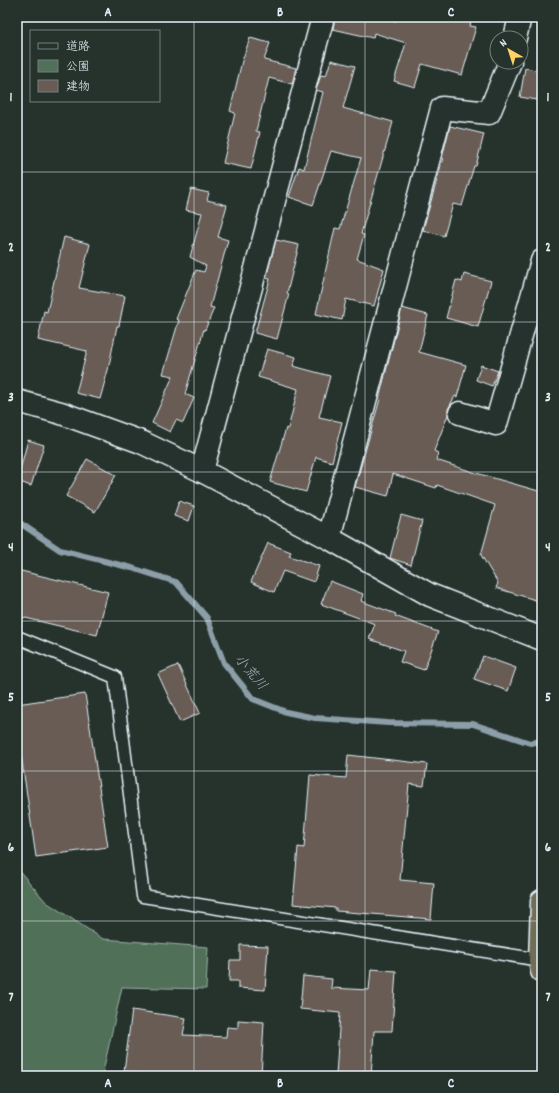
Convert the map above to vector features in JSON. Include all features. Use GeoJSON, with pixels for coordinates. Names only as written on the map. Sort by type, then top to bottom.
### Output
{"type":"FeatureCollection","features":[{"type":"Feature","properties":{"kind":"highway"},"geometry":{"type":"LineString","coordinates":[[541,963],[542,901]]}},
{"type":"Feature","properties":{"kind":"street"},"geometry":{"type":"LineString","coordinates":[[202,471],[323,17]]}},
{"type":"Feature","properties":{"kind":"street"},"geometry":{"type":"LineString","coordinates":[[517,30],[520,17]]}},
{"type":"Feature","properties":{"kind":"street"},"geometry":{"type":"LineString","coordinates":[[329,538],[442,108],[489,114],[507,70]]}},
{"type":"Feature","properties":{"kind":"street"},"geometry":{"type":"LineString","coordinates":[[460,414],[496,424],[542,261]]}},
{"type":"Feature","properties":{"kind":"street"},"geometry":{"type":"LineString","coordinates":[[17,401],[61,413],[127,437],[202,471],[329,538],[430,595],[542,639]]}},
{"type":"Feature","properties":{"kind":"lane"},"geometry":{"type":"LineString","coordinates":[[17,637],[116,677],[143,896],[541,963]]}},
{"type":"Feature","properties":{"kind":"green space"},"geometry":{"type":"Polygon","coordinates":[[[17,868],[46,902],[103,939],[208,947],[206,989],[122,987],[102,1076],[17,1076],[17,868]]]}},
{"type":"Feature","properties":{"kind":"building"},"geometry":{"type":"Polygon","coordinates":[[[335,17],[377,17],[396,21],[397,17],[472,17],[470,26],[476,27],[462,75],[422,64],[415,87],[394,81],[406,43],[374,33],[373,38],[333,29],[335,17]]]}},
{"type":"Feature","properties":{"kind":"building"},"geometry":{"type":"Polygon","coordinates":[[[250,38],[270,43],[264,60],[296,68],[292,84],[269,78],[256,131],[260,132],[251,169],[223,163],[235,113],[230,111],[242,61],[250,38]]]}},
{"type":"Feature","properties":{"kind":"building"},"geometry":{"type":"Polygon","coordinates":[[[331,60],[355,66],[343,108],[393,122],[361,234],[364,235],[357,259],[384,269],[374,306],[346,299],[342,320],[316,314],[335,228],[340,229],[361,158],[331,151],[313,205],[289,197],[299,167],[304,169],[323,92],[316,90],[321,75],[326,76],[331,60]]]}},
{"type":"Feature","properties":{"kind":"building"},"geometry":{"type":"Polygon","coordinates":[[[529,69],[541,71],[537,100],[520,97],[525,70],[529,70],[529,69]]]}},
{"type":"Feature","properties":{"kind":"building"},"geometry":{"type":"Polygon","coordinates":[[[450,126],[484,134],[476,166],[474,166],[462,206],[453,204],[444,236],[423,230],[443,158],[450,126]]]}},
{"type":"Feature","properties":{"kind":"building"},"geometry":{"type":"Polygon","coordinates":[[[191,189],[209,193],[207,200],[227,205],[218,237],[228,240],[210,307],[214,308],[205,330],[204,329],[185,394],[194,398],[183,423],[176,420],[170,432],[152,423],[173,376],[163,374],[179,320],[176,319],[196,270],[204,272],[206,266],[190,257],[202,213],[186,210],[191,189]]]}},
{"type":"Feature","properties":{"kind":"building"},"geometry":{"type":"Polygon","coordinates":[[[64,237],[90,244],[79,288],[125,296],[119,326],[117,326],[108,370],[100,399],[76,393],[87,351],[38,340],[44,311],[47,312],[64,237]]]}},
{"type":"Feature","properties":{"kind":"building"},"geometry":{"type":"Polygon","coordinates":[[[276,240],[299,245],[287,293],[289,294],[277,339],[255,333],[270,279],[266,278],[276,240]]]}},
{"type":"Feature","properties":{"kind":"building"},"geometry":{"type":"Polygon","coordinates":[[[464,274],[491,281],[478,327],[446,318],[456,280],[462,282],[464,274]]]}},
{"type":"Feature","properties":{"kind":"building"},"geometry":{"type":"Polygon","coordinates":[[[402,308],[428,315],[419,352],[466,365],[457,397],[455,396],[448,409],[448,415],[434,451],[438,453],[436,460],[542,492],[542,602],[496,588],[498,583],[481,555],[495,505],[437,485],[436,488],[393,474],[388,496],[355,487],[380,399],[402,308]]]}},
{"type":"Feature","properties":{"kind":"building"},"geometry":{"type":"Polygon","coordinates":[[[267,349],[296,357],[293,366],[330,376],[319,417],[342,422],[332,462],[316,457],[306,492],[270,482],[286,428],[288,429],[298,389],[258,377],[267,349]]]}},
{"type":"Feature","properties":{"kind":"building"},"geometry":{"type":"Polygon","coordinates":[[[481,365],[498,371],[492,386],[476,380],[481,365]]]}},
{"type":"Feature","properties":{"kind":"building"},"geometry":{"type":"Polygon","coordinates":[[[28,440],[44,445],[31,486],[17,481],[28,440]]]}},
{"type":"Feature","properties":{"kind":"building"},"geometry":{"type":"Polygon","coordinates":[[[87,459],[116,475],[95,512],[66,496],[87,459]]]}},
{"type":"Feature","properties":{"kind":"building"},"geometry":{"type":"Polygon","coordinates":[[[179,501],[194,506],[189,521],[174,516],[179,501]]]}},
{"type":"Feature","properties":{"kind":"building"},"geometry":{"type":"Polygon","coordinates":[[[401,515],[422,521],[411,565],[390,558],[401,515]]]}},
{"type":"Feature","properties":{"kind":"building"},"geometry":{"type":"Polygon","coordinates":[[[268,543],[291,552],[289,556],[319,566],[314,582],[283,571],[274,592],[251,582],[268,543]]]}},
{"type":"Feature","properties":{"kind":"building"},"geometry":{"type":"Polygon","coordinates":[[[17,570],[108,592],[97,635],[17,616],[17,570]]]}},
{"type":"Feature","properties":{"kind":"building"},"geometry":{"type":"Polygon","coordinates":[[[330,581],[363,594],[361,601],[396,614],[395,616],[438,632],[424,670],[400,662],[404,651],[369,639],[375,624],[321,604],[330,581]]]}},
{"type":"Feature","properties":{"kind":"building"},"geometry":{"type":"Polygon","coordinates":[[[483,656],[516,668],[508,691],[474,679],[483,656]]]}},
{"type":"Feature","properties":{"kind":"building"},"geometry":{"type":"Polygon","coordinates":[[[178,665],[200,713],[180,722],[158,674],[178,665]]]}},
{"type":"Feature","properties":{"kind":"building"},"geometry":{"type":"Polygon","coordinates":[[[85,694],[108,847],[36,857],[17,727],[17,704],[85,694]]]}},
{"type":"Feature","properties":{"kind":"building"},"geometry":{"type":"Polygon","coordinates":[[[348,755],[427,764],[424,786],[409,784],[400,880],[434,883],[431,919],[336,911],[336,908],[293,904],[298,847],[304,848],[310,775],[346,778],[348,755]]]}},
{"type":"Feature","properties":{"kind":"building"},"geometry":{"type":"Polygon","coordinates":[[[240,945],[268,946],[265,990],[238,988],[238,981],[229,981],[230,960],[240,960],[240,945]]]}},
{"type":"Feature","properties":{"kind":"building"},"geometry":{"type":"Polygon","coordinates":[[[371,969],[396,971],[392,1031],[374,1031],[371,1076],[336,1076],[340,1013],[300,1009],[303,976],[332,979],[331,988],[369,990],[371,969]]]}},
{"type":"Feature","properties":{"kind":"building"},"geometry":{"type":"Polygon","coordinates":[[[132,1010],[186,1018],[183,1035],[226,1037],[227,1027],[238,1028],[238,1020],[264,1022],[261,1076],[219,1076],[180,1073],[179,1076],[162,1076],[124,1071],[132,1010]]]}},
{"type":"Feature","properties":{"kind":"waterway","name":"小荒川"},"geometry":{"type":"LineString","coordinates":[[17,521],[60,550],[132,568],[176,582],[207,618],[224,663],[253,699],[286,712],[315,718],[388,723],[473,724],[530,743],[542,741]]}}]}
